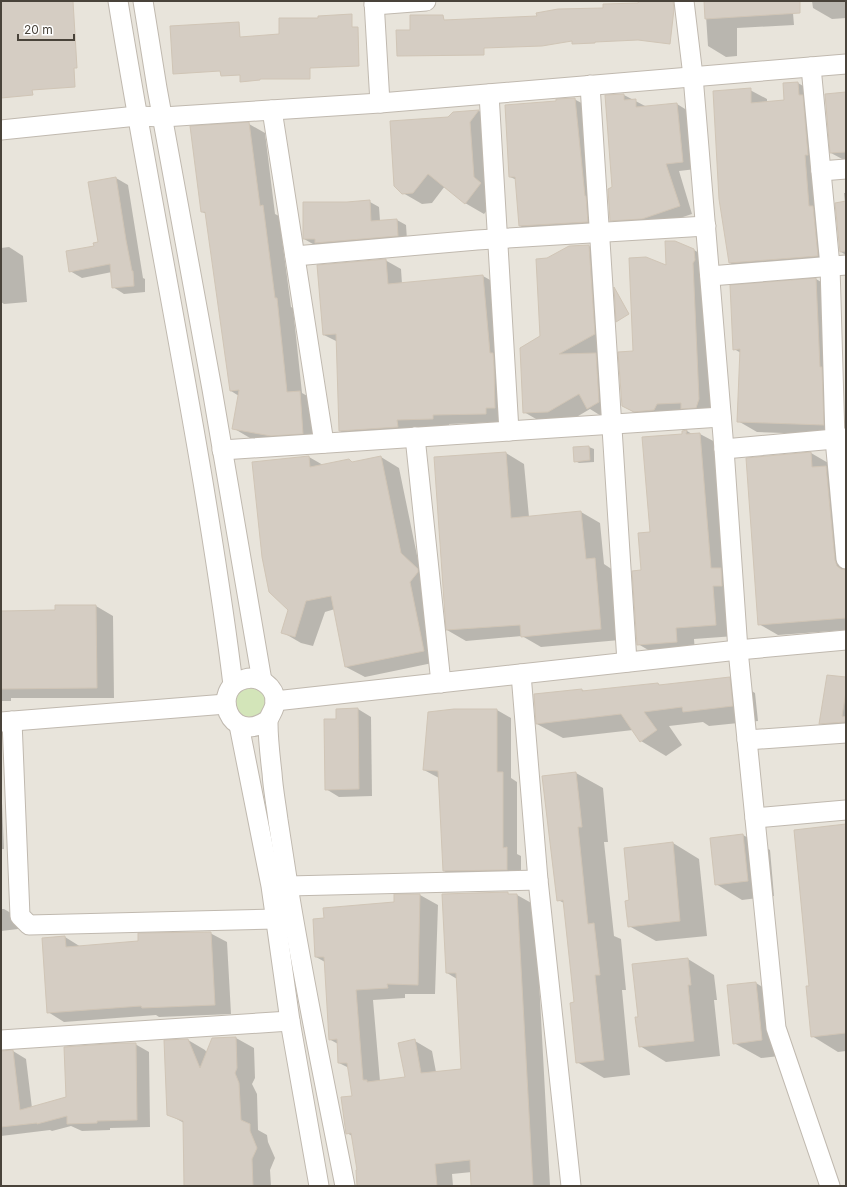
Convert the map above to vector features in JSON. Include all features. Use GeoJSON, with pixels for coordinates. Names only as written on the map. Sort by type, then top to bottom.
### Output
{"type":"FeatureCollection","features":[{"type":"Feature","properties":{"kind":"street"},"geometry":{"type":"LineString","coordinates":[[118,1],[137,116],[188,394],[226,623],[233,685]]}},
{"type":"Feature","properties":{"kind":"street"},"geometry":{"type":"LineString","coordinates":[[143,1],[262,681]]}},
{"type":"Feature","properties":{"kind":"street"},"geometry":{"type":"LineString","coordinates":[[380,103],[374,3],[426,1]]}},
{"type":"Feature","properties":{"kind":"street"},"geometry":{"type":"LineString","coordinates":[[684,1],[693,76],[706,226],[738,650],[776,1028],[830,1186]]}},
{"type":"Feature","properties":{"kind":"street"},"geometry":{"type":"LineString","coordinates":[[1,130],[137,116],[163,116],[380,103],[846,64]]}},
{"type":"Feature","properties":{"kind":"street"},"geometry":{"type":"LineString","coordinates":[[811,67],[821,171],[838,266],[840,438],[846,559]]}},
{"type":"Feature","properties":{"kind":"street"},"geometry":{"type":"LineString","coordinates":[[590,85],[628,662]]}},
{"type":"Feature","properties":{"kind":"street"},"geometry":{"type":"LineString","coordinates":[[489,94],[509,431]]}},
{"type":"Feature","properties":{"kind":"street"},"geometry":{"type":"LineString","coordinates":[[272,110],[324,444]]}},
{"type":"Feature","properties":{"kind":"street"},"geometry":{"type":"LineString","coordinates":[[821,171],[846,169]]}},
{"type":"Feature","properties":{"kind":"street"},"geometry":{"type":"LineString","coordinates":[[295,256],[498,238],[706,226]]}},
{"type":"Feature","properties":{"kind":"street"},"geometry":{"type":"LineString","coordinates":[[710,276],[838,266]]}},
{"type":"Feature","properties":{"kind":"street"},"geometry":{"type":"LineString","coordinates":[[222,450],[721,417]]}},
{"type":"Feature","properties":{"kind":"street"},"geometry":{"type":"LineString","coordinates":[[415,437],[441,683]]}},
{"type":"Feature","properties":{"kind":"street"},"geometry":{"type":"LineString","coordinates":[[724,449],[840,438]]}},
{"type":"Feature","properties":{"kind":"street"},"geometry":{"type":"LineString","coordinates":[[275,701],[738,650],[846,640]]}},
{"type":"Feature","properties":{"kind":"street"},"geometry":{"type":"LineString","coordinates":[[521,674],[538,880],[571,1186]]}},
{"type":"Feature","properties":{"kind":"street"},"geometry":{"type":"LineString","coordinates":[[247,678],[262,681],[266,683],[273,691],[275,701],[274,712],[268,720],[260,726],[250,728],[239,724],[232,719],[227,710],[226,700],[228,692],[233,685],[240,680],[247,678]]}},
{"type":"Feature","properties":{"kind":"street"},"geometry":{"type":"LineString","coordinates":[[226,704],[7,722],[20,916],[30,925],[275,919]]}},
{"type":"Feature","properties":{"kind":"street"},"geometry":{"type":"LineString","coordinates":[[268,720],[272,779],[288,886],[303,975],[345,1186]]}},
{"type":"Feature","properties":{"kind":"street"},"geometry":{"type":"LineString","coordinates":[[239,724],[270,878],[290,1021],[319,1186]]}},
{"type":"Feature","properties":{"kind":"street"},"geometry":{"type":"LineString","coordinates":[[747,740],[846,733]]}},
{"type":"Feature","properties":{"kind":"street"},"geometry":{"type":"LineString","coordinates":[[755,818],[846,810]]}},
{"type":"Feature","properties":{"kind":"street"},"geometry":{"type":"LineString","coordinates":[[288,886],[538,880]]}},
{"type":"Feature","properties":{"kind":"street"},"geometry":{"type":"LineString","coordinates":[[1,1040],[290,1021]]}},
{"type":"Feature","properties":{"kind":"shaded area"},"geometry":{"type":"Polygon","coordinates":[[[1,1],[846,1],[846,1186],[1,1186],[1,1]]]}},
{"type":"Feature","properties":{"kind":"green space"},"geometry":{"type":"Polygon","coordinates":[[[256,683],[271,701],[258,721],[236,716],[233,694],[256,683]]]}},
{"type":"Feature","properties":{"kind":"building"},"geometry":{"type":"Polygon","coordinates":[[[1,1],[73,1],[77,68],[74,68],[75,87],[32,90],[33,95],[1,98],[1,1]]]}},
{"type":"Feature","properties":{"kind":"building"},"geometry":{"type":"Polygon","coordinates":[[[639,1],[673,1],[674,9],[670,44],[638,40],[572,44],[572,41],[542,46],[484,48],[484,55],[397,56],[396,30],[410,30],[410,15],[443,15],[444,20],[537,16],[536,13],[558,9],[603,8],[603,4],[638,3],[639,1]]]}},
{"type":"Feature","properties":{"kind":"building"},"geometry":{"type":"Polygon","coordinates":[[[704,1],[800,1],[800,13],[705,19],[704,1]]]}},
{"type":"Feature","properties":{"kind":"building"},"geometry":{"type":"Polygon","coordinates":[[[352,14],[352,27],[358,27],[359,66],[310,68],[310,79],[260,79],[240,82],[240,75],[221,76],[220,71],[173,74],[170,26],[239,22],[240,37],[279,34],[279,18],[318,18],[318,16],[352,14]]]}},
{"type":"Feature","properties":{"kind":"building"},"geometry":{"type":"Polygon","coordinates":[[[798,82],[799,95],[803,95],[808,155],[805,155],[809,206],[813,206],[818,256],[729,263],[719,199],[713,91],[751,88],[751,103],[784,100],[783,83],[798,82]]]}},
{"type":"Feature","properties":{"kind":"building"},"geometry":{"type":"Polygon","coordinates":[[[846,92],[846,152],[830,153],[825,94],[846,92]]]}},
{"type":"Feature","properties":{"kind":"building"},"geometry":{"type":"Polygon","coordinates":[[[624,94],[624,100],[636,99],[636,107],[677,103],[683,162],[666,164],[680,206],[642,219],[610,221],[608,189],[612,187],[605,95],[624,94]]]}},
{"type":"Feature","properties":{"kind":"building"},"geometry":{"type":"Polygon","coordinates":[[[575,98],[588,222],[519,226],[515,177],[509,177],[505,105],[575,98]]]}},
{"type":"Feature","properties":{"kind":"building"},"geometry":{"type":"Polygon","coordinates":[[[479,110],[470,122],[474,177],[481,183],[465,204],[428,174],[413,193],[402,194],[394,186],[390,121],[448,117],[453,112],[479,110]]]}},
{"type":"Feature","properties":{"kind":"building"},"geometry":{"type":"Polygon","coordinates":[[[249,122],[260,206],[263,205],[275,298],[277,298],[287,392],[300,391],[303,434],[271,436],[232,429],[239,390],[230,391],[205,212],[201,212],[190,126],[249,122]]]}},
{"type":"Feature","properties":{"kind":"building"},"geometry":{"type":"Polygon","coordinates":[[[116,177],[126,240],[133,271],[134,286],[112,288],[110,264],[69,272],[66,251],[94,246],[93,243],[98,242],[88,182],[116,177]]]}},
{"type":"Feature","properties":{"kind":"building"},"geometry":{"type":"Polygon","coordinates":[[[370,200],[371,221],[397,219],[398,236],[315,243],[315,239],[303,239],[303,202],[347,202],[370,200]]]}},
{"type":"Feature","properties":{"kind":"building"},"geometry":{"type":"Polygon","coordinates":[[[846,201],[846,251],[840,252],[835,203],[846,201]]]}},
{"type":"Feature","properties":{"kind":"building"},"geometry":{"type":"Polygon","coordinates":[[[665,241],[675,241],[694,249],[695,260],[693,263],[699,399],[696,408],[681,409],[681,403],[657,404],[654,410],[634,412],[622,406],[618,352],[633,351],[629,258],[646,257],[666,265],[665,241]]]}},
{"type":"Feature","properties":{"kind":"building"},"geometry":{"type":"Polygon","coordinates":[[[589,245],[595,334],[559,354],[596,353],[599,402],[587,409],[579,394],[548,412],[523,413],[520,348],[540,336],[536,259],[547,258],[569,246],[589,245]]]}},
{"type":"Feature","properties":{"kind":"building"},"geometry":{"type":"Polygon","coordinates":[[[386,259],[388,284],[483,275],[490,353],[493,353],[495,408],[486,408],[486,414],[433,415],[433,419],[397,420],[398,427],[339,431],[336,334],[323,335],[317,265],[386,259]]]}},
{"type":"Feature","properties":{"kind":"building"},"geometry":{"type":"Polygon","coordinates":[[[816,278],[824,425],[737,422],[740,349],[733,350],[730,285],[816,278]]]}},
{"type":"Feature","properties":{"kind":"building"},"geometry":{"type":"Polygon","coordinates":[[[614,287],[629,314],[616,322],[614,287]]]}},
{"type":"Feature","properties":{"kind":"building"},"geometry":{"type":"Polygon","coordinates":[[[687,430],[686,434],[700,433],[711,568],[721,568],[722,586],[713,586],[716,625],[676,628],[677,642],[637,645],[632,571],[641,570],[638,533],[650,532],[642,437],[682,434],[682,431],[687,430]]]}},
{"type":"Feature","properties":{"kind":"building"},"geometry":{"type":"Polygon","coordinates":[[[589,446],[590,460],[574,462],[573,447],[589,446]]]}},
{"type":"Feature","properties":{"kind":"building"},"geometry":{"type":"Polygon","coordinates":[[[506,452],[511,518],[581,511],[586,559],[595,558],[601,629],[521,637],[520,625],[446,630],[434,457],[506,452]]]}},
{"type":"Feature","properties":{"kind":"building"},"geometry":{"type":"Polygon","coordinates":[[[811,452],[812,467],[826,466],[835,560],[837,566],[846,570],[846,618],[758,625],[746,458],[811,452]]]}},
{"type":"Feature","properties":{"kind":"building"},"geometry":{"type":"Polygon","coordinates":[[[309,456],[310,467],[349,459],[352,462],[381,456],[401,553],[418,569],[418,572],[410,582],[424,651],[345,667],[331,596],[306,601],[295,637],[281,633],[288,610],[269,592],[262,557],[252,462],[309,456]]]}},
{"type":"Feature","properties":{"kind":"building"},"geometry":{"type":"Polygon","coordinates":[[[55,605],[96,605],[97,688],[1,689],[1,611],[55,610],[55,605]]]}},
{"type":"Feature","properties":{"kind":"building"},"geometry":{"type":"Polygon","coordinates":[[[827,675],[846,677],[846,692],[842,716],[846,717],[845,722],[819,724],[827,675]]]}},
{"type":"Feature","properties":{"kind":"building"},"geometry":{"type":"Polygon","coordinates":[[[730,677],[733,706],[683,712],[682,707],[644,712],[657,730],[640,742],[621,714],[536,724],[534,694],[582,689],[582,691],[658,683],[659,685],[730,677]]]}},
{"type":"Feature","properties":{"kind":"building"},"geometry":{"type":"Polygon","coordinates":[[[358,708],[359,789],[325,790],[324,719],[336,719],[336,709],[358,708]]]}},
{"type":"Feature","properties":{"kind":"building"},"geometry":{"type":"Polygon","coordinates":[[[454,709],[497,709],[497,772],[503,772],[503,848],[507,847],[507,870],[443,871],[438,771],[423,770],[428,712],[454,709]]]}},
{"type":"Feature","properties":{"kind":"building"},"geometry":{"type":"Polygon","coordinates":[[[576,772],[582,827],[578,827],[588,924],[594,923],[600,975],[595,975],[604,1060],[576,1063],[570,1003],[574,1002],[563,900],[557,901],[542,776],[576,772]]]}},
{"type":"Feature","properties":{"kind":"building"},"geometry":{"type":"Polygon","coordinates":[[[846,824],[846,1033],[811,1037],[806,986],[809,986],[794,830],[846,824]]]}},
{"type":"Feature","properties":{"kind":"building"},"geometry":{"type":"Polygon","coordinates":[[[743,834],[748,881],[715,885],[710,838],[743,834]]]}},
{"type":"Feature","properties":{"kind":"building"},"geometry":{"type":"Polygon","coordinates":[[[673,842],[680,921],[628,927],[625,901],[629,900],[624,848],[673,842]]]}},
{"type":"Feature","properties":{"kind":"building"},"geometry":{"type":"Polygon","coordinates":[[[508,892],[508,894],[517,894],[533,1186],[471,1186],[470,1160],[435,1164],[437,1186],[357,1186],[357,1170],[351,1133],[346,1134],[341,1097],[352,1096],[347,1063],[338,1063],[337,1039],[329,1040],[324,957],[315,957],[313,919],[324,918],[323,908],[394,902],[394,894],[420,894],[418,985],[387,984],[388,988],[356,990],[363,1080],[367,1080],[367,1082],[405,1077],[398,1043],[415,1039],[421,1073],[461,1069],[456,973],[446,973],[442,894],[508,892]]]}},
{"type":"Feature","properties":{"kind":"building"},"geometry":{"type":"Polygon","coordinates":[[[211,932],[215,1005],[142,1008],[141,1006],[47,1013],[42,938],[65,936],[66,947],[138,941],[138,933],[211,932]]]}},
{"type":"Feature","properties":{"kind":"building"},"geometry":{"type":"Polygon","coordinates":[[[688,958],[691,985],[688,985],[694,1041],[639,1047],[635,1017],[638,1017],[632,964],[688,958]]]}},
{"type":"Feature","properties":{"kind":"building"},"geometry":{"type":"Polygon","coordinates":[[[756,982],[762,1040],[733,1044],[727,985],[756,982]]]}},
{"type":"Feature","properties":{"kind":"building"},"geometry":{"type":"Polygon","coordinates":[[[236,1037],[237,1068],[235,1073],[239,1083],[241,1120],[250,1124],[250,1131],[257,1148],[252,1159],[253,1186],[184,1186],[183,1121],[167,1115],[164,1040],[188,1039],[200,1068],[212,1038],[236,1037]]]}},
{"type":"Feature","properties":{"kind":"building"},"geometry":{"type":"Polygon","coordinates":[[[136,1043],[137,1120],[97,1121],[97,1123],[67,1124],[67,1116],[37,1124],[1,1127],[1,1051],[13,1050],[20,1110],[66,1097],[64,1047],[136,1043]]]}}]}
